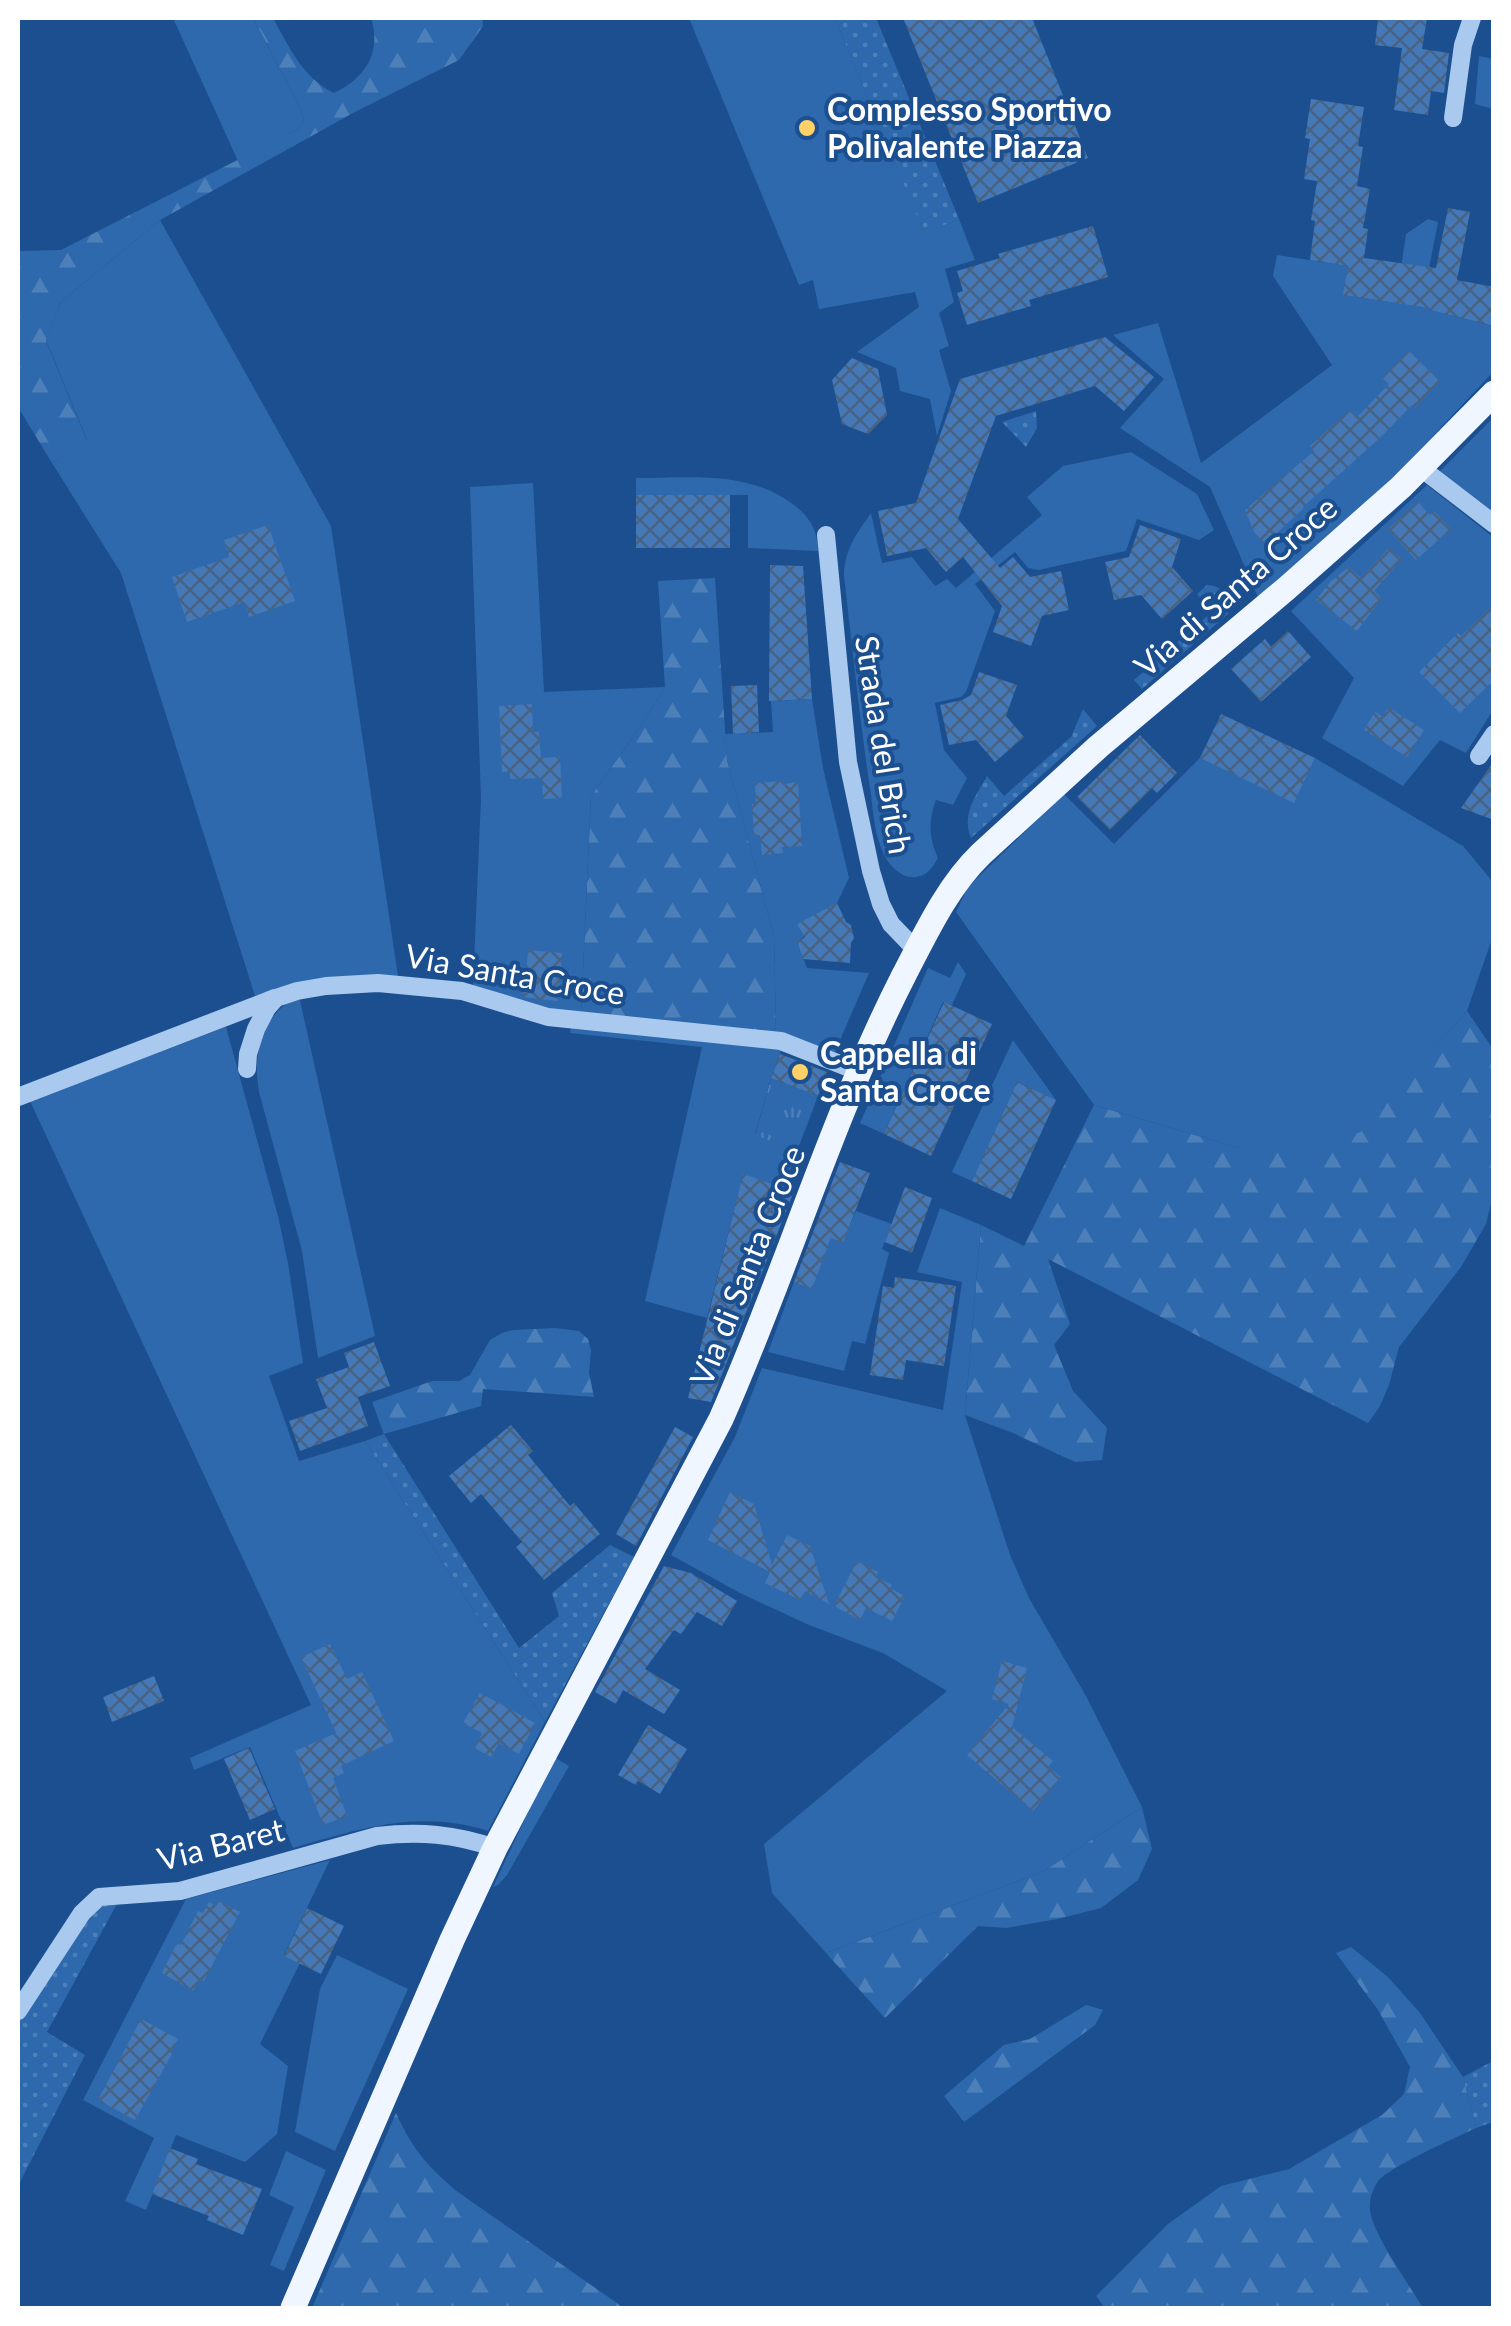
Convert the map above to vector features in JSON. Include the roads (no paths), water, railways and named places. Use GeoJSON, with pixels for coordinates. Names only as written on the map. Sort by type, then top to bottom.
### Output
{"type":"FeatureCollection","features":[{"type":"Feature","properties":{"kind":"main road","name":"Via di Santa Croce"},"geometry":{"type":"LineString","coordinates":[[293,2308],[495,1848],[713,1436],[860,1072],[917,951],[957,880],[1085,758],[1288,588],[1421,468],[1494,393]]}},
{"type":"Feature","properties":{"kind":"street"},"geometry":{"type":"LineString","coordinates":[[1453,118],[1472,18]]}},
{"type":"Feature","properties":{"kind":"street"},"geometry":{"type":"LineString","coordinates":[[1421,468],[1494,524]]}},
{"type":"Feature","properties":{"kind":"street","name":"Strada del Brich"},"geometry":{"type":"LineString","coordinates":[[826,536],[848,762],[871,871],[891,924],[917,951]]}},
{"type":"Feature","properties":{"kind":"street"},"geometry":{"type":"LineString","coordinates":[[1479,756],[1494,734]]}},
{"type":"Feature","properties":{"kind":"street","name":"Via Santa Croce"},"geometry":{"type":"LineString","coordinates":[[18,1097],[276,998],[344,984],[442,988],[548,1017],[781,1041],[860,1072]]}},
{"type":"Feature","properties":{"kind":"street"},"geometry":{"type":"LineString","coordinates":[[247,1069],[256,1029],[276,998]]}},
{"type":"Feature","properties":{"kind":"street","name":"Via Baret"},"geometry":{"type":"LineString","coordinates":[[18,2011],[78,1918],[98,1897],[180,1891],[377,1836],[445,1834],[495,1848]]}},
{"type":"Feature","properties":{"kind":"place","name":"Complesso Sportivo Polivalente Piazza"},"geometry":{"type":"Point","coordinates":[807,128]}},
{"type":"Feature","properties":{"kind":"place","name":"Cappella di Santa Croce"},"geometry":{"type":"Point","coordinates":[800,1072]}}]}
